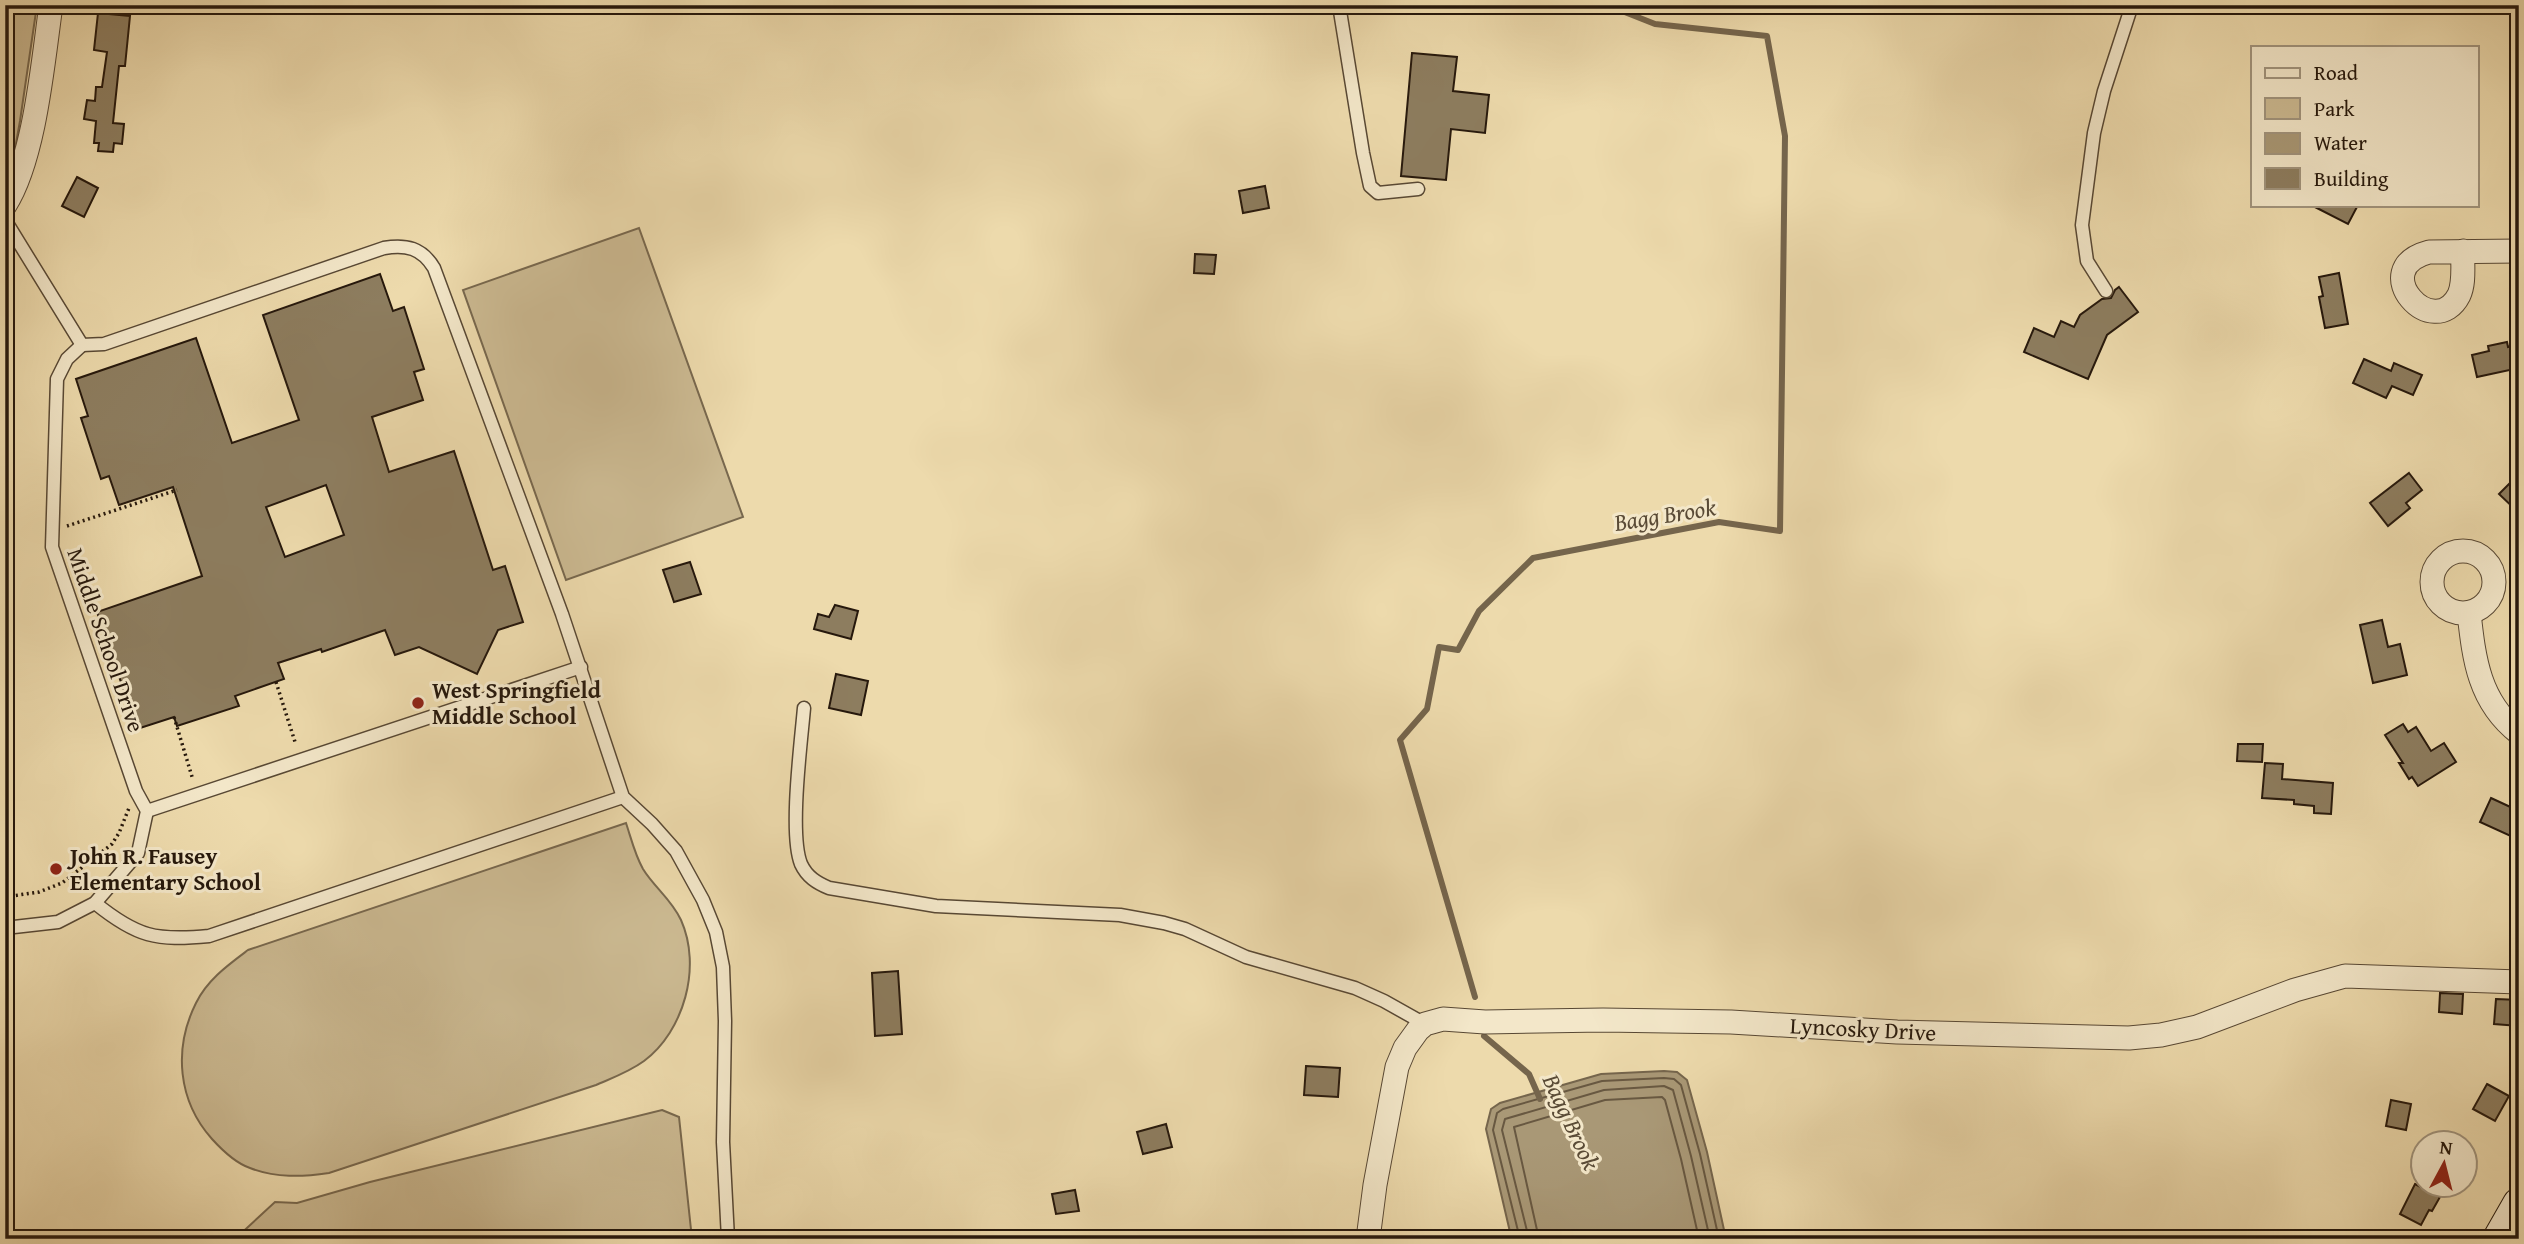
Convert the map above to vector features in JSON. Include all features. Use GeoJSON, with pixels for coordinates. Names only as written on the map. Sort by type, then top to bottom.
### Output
{"type":"FeatureCollection","features":[{"type":"Feature","properties":{"kind":"main road"},"geometry":{"type":"LineString","coordinates":[[2499,1239],[2519,1204]]}},
{"type":"Feature","properties":{"kind":"street"},"geometry":{"type":"LineString","coordinates":[[5,205],[22,164],[36,108],[51,5]]}},
{"type":"Feature","properties":{"kind":"street"},"geometry":{"type":"LineString","coordinates":[[2463,251],[2519,251]]}},
{"type":"Feature","properties":{"kind":"street"},"geometry":{"type":"LineString","coordinates":[[2469,613],[2474,657],[2483,687],[2496,710],[2519,733]]}},
{"type":"Feature","properties":{"kind":"street","name":"Lyncosky Drive"},"geometry":{"type":"LineString","coordinates":[[1425,1024],[1443,1019],[1485,1022],[1688,1021],[1897,1032],[2129,1038],[2187,1030],[2295,990],[2345,976],[2519,982]]}},
{"type":"Feature","properties":{"kind":"street"},"geometry":{"type":"LineString","coordinates":[[1368,1239],[1397,1067],[1411,1039],[1425,1024]]}},
{"type":"Feature","properties":{"kind":"lane"},"geometry":{"type":"LineString","coordinates":[[1339,5],[1370,186],[1378,193],[1418,189]]}},
{"type":"Feature","properties":{"kind":"lane"},"geometry":{"type":"LineString","coordinates":[[2106,291],[2087,261],[2082,225],[2094,133],[2108,78],[2132,5]]}},
{"type":"Feature","properties":{"kind":"lane"},"geometry":{"type":"LineString","coordinates":[[5,220],[82,345],[104,344],[384,248],[401,245],[417,250],[430,260],[581,667],[623,797],[676,851],[703,900],[716,932],[723,967],[723,1142],[728,1239]]}},
{"type":"Feature","properties":{"kind":"lane","name":"Middle School Drive"},"geometry":{"type":"LineString","coordinates":[[82,345],[67,359],[57,379],[51,530],[54,557],[136,791],[148,811]]}},
{"type":"Feature","properties":{"kind":"lane"},"geometry":{"type":"LineString","coordinates":[[5,928],[58,922],[95,903],[138,853],[148,811],[581,667]]}},
{"type":"Feature","properties":{"kind":"lane"},"geometry":{"type":"LineString","coordinates":[[804,708],[797,843],[802,864],[815,882],[829,888],[936,906],[1119,915],[1164,923],[1185,929],[1246,957],[1354,988],[1425,1024]]}},
{"type":"Feature","properties":{"kind":"lane"},"geometry":{"type":"LineString","coordinates":[[95,903],[121,923],[152,937],[180,939],[209,936],[623,797]]}},
{"type":"Feature","properties":{"kind":"path"},"geometry":{"type":"LineString","coordinates":[[51,530],[177,490]]}},
{"type":"Feature","properties":{"kind":"path"},"geometry":{"type":"LineString","coordinates":[[276,682],[296,747]]}},
{"type":"Feature","properties":{"kind":"path"},"geometry":{"type":"LineString","coordinates":[[174,717],[194,782]]}},
{"type":"Feature","properties":{"kind":"path"},"geometry":{"type":"LineString","coordinates":[[5,897],[39,892],[62,883],[112,844],[120,833],[132,804]]}},
{"type":"Feature","properties":{"kind":"green space"},"geometry":{"type":"Polygon","coordinates":[[[5,5],[37,5],[13,160],[5,179],[5,5]]]}},
{"type":"Feature","properties":{"kind":"green space"},"geometry":{"type":"Polygon","coordinates":[[[639,228],[743,517],[566,580],[463,290],[639,228]]]}},
{"type":"Feature","properties":{"kind":"green space"},"geometry":{"type":"Polygon","coordinates":[[[626,823],[643,869],[681,920],[690,958],[689,977],[679,1016],[670,1033],[644,1061],[596,1085],[329,1173],[289,1176],[270,1174],[239,1163],[212,1139],[192,1108],[186,1091],[182,1056],[184,1038],[196,1003],[206,987],[248,950],[626,823]]]}},
{"type":"Feature","properties":{"kind":"green space"},"geometry":{"type":"Polygon","coordinates":[[[662,1110],[679,1117],[692,1239],[235,1239],[275,1202],[297,1203],[370,1182],[662,1110]]]}},
{"type":"Feature","properties":{"kind":"water"},"geometry":{"type":"Polygon","coordinates":[[[1677,1072],[1687,1080],[1707,1152],[1726,1239],[1515,1239],[1510,1232],[1486,1129],[1491,1109],[1500,1103],[1601,1074],[1677,1072]]]}},
{"type":"Feature","properties":{"kind":"building"},"geometry":{"type":"Polygon","coordinates":[[[98,13],[130,16],[125,66],[119,66],[113,123],[124,124],[122,144],[114,143],[113,152],[98,151],[99,143],[94,143],[96,121],[84,119],[87,100],[95,101],[96,87],[102,87],[107,52],[94,50],[98,13]]]}},
{"type":"Feature","properties":{"kind":"building"},"geometry":{"type":"Polygon","coordinates":[[[1412,53],[1457,57],[1453,91],[1489,95],[1485,133],[1451,129],[1446,180],[1401,176],[1412,53]]]}},
{"type":"Feature","properties":{"kind":"building"},"geometry":{"type":"Polygon","coordinates":[[[77,177],[98,188],[84,217],[62,206],[77,177]]]}},
{"type":"Feature","properties":{"kind":"building"},"geometry":{"type":"Polygon","coordinates":[[[1265,186],[1269,208],[1243,213],[1239,191],[1265,186]]]}},
{"type":"Feature","properties":{"kind":"building"},"geometry":{"type":"Polygon","coordinates":[[[2313,206],[2357,206],[2348,224],[2313,206]]]}},
{"type":"Feature","properties":{"kind":"building"},"geometry":{"type":"Polygon","coordinates":[[[1195,254],[1216,255],[1214,274],[1194,273],[1195,254]]]}},
{"type":"Feature","properties":{"kind":"building"},"geometry":{"type":"Polygon","coordinates":[[[2339,273],[2348,324],[2325,328],[2319,297],[2323,296],[2319,277],[2339,273]]]}},
{"type":"Feature","properties":{"kind":"building"},"geometry":{"type":"Polygon","coordinates":[[[380,274],[393,311],[404,307],[424,369],[414,372],[423,400],[372,417],[389,472],[454,451],[493,570],[505,566],[523,622],[498,630],[477,674],[419,647],[395,655],[385,630],[322,652],[321,649],[278,663],[284,679],[235,696],[239,706],[177,726],[174,717],[137,729],[97,612],[202,576],[173,487],[119,505],[109,476],[101,479],[81,418],[88,416],[76,379],[196,338],[232,443],[299,420],[263,315],[380,274]],[[326,485],[266,507],[285,557],[344,535],[326,485]]]}},
{"type":"Feature","properties":{"kind":"building"},"geometry":{"type":"Polygon","coordinates":[[[2119,287],[2138,312],[2107,335],[2088,379],[2024,352],[2034,328],[2054,337],[2061,321],[2074,327],[2080,315],[2102,299],[2111,298],[2119,287]]]}},
{"type":"Feature","properties":{"kind":"building"},"geometry":{"type":"Polygon","coordinates":[[[2507,342],[2508,347],[2519,345],[2519,368],[2477,377],[2472,355],[2489,351],[2488,346],[2507,342]]]}},
{"type":"Feature","properties":{"kind":"building"},"geometry":{"type":"Polygon","coordinates":[[[2364,359],[2391,371],[2394,363],[2422,375],[2413,395],[2392,386],[2386,398],[2353,383],[2364,359]]]}},
{"type":"Feature","properties":{"kind":"building"},"geometry":{"type":"Polygon","coordinates":[[[2409,473],[2422,490],[2406,503],[2410,508],[2388,526],[2370,503],[2409,473]]]}},
{"type":"Feature","properties":{"kind":"building"},"geometry":{"type":"Polygon","coordinates":[[[2519,474],[2519,513],[2499,494],[2519,474]]]}},
{"type":"Feature","properties":{"kind":"building"},"geometry":{"type":"Polygon","coordinates":[[[690,562],[701,594],[674,602],[663,570],[690,562]]]}},
{"type":"Feature","properties":{"kind":"building"},"geometry":{"type":"Polygon","coordinates":[[[835,605],[858,611],[851,639],[814,629],[818,614],[829,617],[835,605]]]}},
{"type":"Feature","properties":{"kind":"building"},"geometry":{"type":"Polygon","coordinates":[[[2382,620],[2388,647],[2400,644],[2407,675],[2373,683],[2360,625],[2382,620]]]}},
{"type":"Feature","properties":{"kind":"building"},"geometry":{"type":"Polygon","coordinates":[[[836,674],[868,681],[861,715],[829,708],[836,674]]]}},
{"type":"Feature","properties":{"kind":"building"},"geometry":{"type":"Polygon","coordinates":[[[2403,724],[2408,732],[2416,727],[2431,751],[2444,743],[2456,762],[2418,786],[2412,777],[2409,779],[2399,763],[2403,763],[2385,735],[2403,724]]]}},
{"type":"Feature","properties":{"kind":"building"},"geometry":{"type":"Polygon","coordinates":[[[2238,744],[2263,744],[2262,762],[2237,761],[2238,744]]]}},
{"type":"Feature","properties":{"kind":"building"},"geometry":{"type":"Polygon","coordinates":[[[2265,763],[2283,764],[2282,779],[2333,783],[2331,814],[2314,813],[2314,806],[2294,804],[2294,800],[2262,798],[2265,763]]]}},
{"type":"Feature","properties":{"kind":"building"},"geometry":{"type":"Polygon","coordinates":[[[2491,798],[2519,811],[2519,830],[2515,838],[2480,822],[2491,798]]]}},
{"type":"Feature","properties":{"kind":"building"},"geometry":{"type":"Polygon","coordinates":[[[898,971],[902,1034],[875,1036],[872,973],[898,971]]]}},
{"type":"Feature","properties":{"kind":"building"},"geometry":{"type":"Polygon","coordinates":[[[2440,993],[2463,994],[2462,1014],[2439,1012],[2440,993]]]}},
{"type":"Feature","properties":{"kind":"building"},"geometry":{"type":"Polygon","coordinates":[[[2496,999],[2519,1000],[2519,1026],[2494,1024],[2496,999]]]}},
{"type":"Feature","properties":{"kind":"building"},"geometry":{"type":"Polygon","coordinates":[[[1306,1066],[1340,1068],[1338,1097],[1304,1095],[1306,1066]]]}},
{"type":"Feature","properties":{"kind":"building"},"geometry":{"type":"Polygon","coordinates":[[[2487,1084],[2509,1096],[2495,1121],[2473,1109],[2487,1084]]]}},
{"type":"Feature","properties":{"kind":"building"},"geometry":{"type":"Polygon","coordinates":[[[2391,1100],[2411,1104],[2406,1130],[2386,1126],[2391,1100]]]}},
{"type":"Feature","properties":{"kind":"building"},"geometry":{"type":"Polygon","coordinates":[[[1166,1124],[1172,1147],[1143,1154],[1137,1132],[1166,1124]]]}},
{"type":"Feature","properties":{"kind":"building"},"geometry":{"type":"Polygon","coordinates":[[[1075,1190],[1079,1211],[1056,1214],[1052,1194],[1075,1190]]]}},
{"type":"Feature","properties":{"kind":"building"},"geometry":{"type":"Polygon","coordinates":[[[2408,1198],[2439,1198],[2421,1225],[2400,1214],[2408,1198]]]}},
{"type":"Feature","properties":{"kind":"waterway","name":"Bagg Brook"},"geometry":{"type":"LineString","coordinates":[[1475,997],[1400,740],[1427,709],[1439,647],[1458,650],[1479,611],[1533,558],[1719,522],[1780,531],[1785,136],[1767,36],[1655,24],[1607,5]]}},
{"type":"Feature","properties":{"kind":"waterway","name":"Bagg Brook"},"geometry":{"type":"LineString","coordinates":[[1484,1036],[1529,1074],[1540,1099]]}},
{"type":"Feature","properties":{"kind":"place","name":"West Springfield Middle School"},"geometry":{"type":"Point","coordinates":[418,703]}},
{"type":"Feature","properties":{"kind":"place","name":"John R. Fausey Elementary School"},"geometry":{"type":"Point","coordinates":[56,869]}}]}
